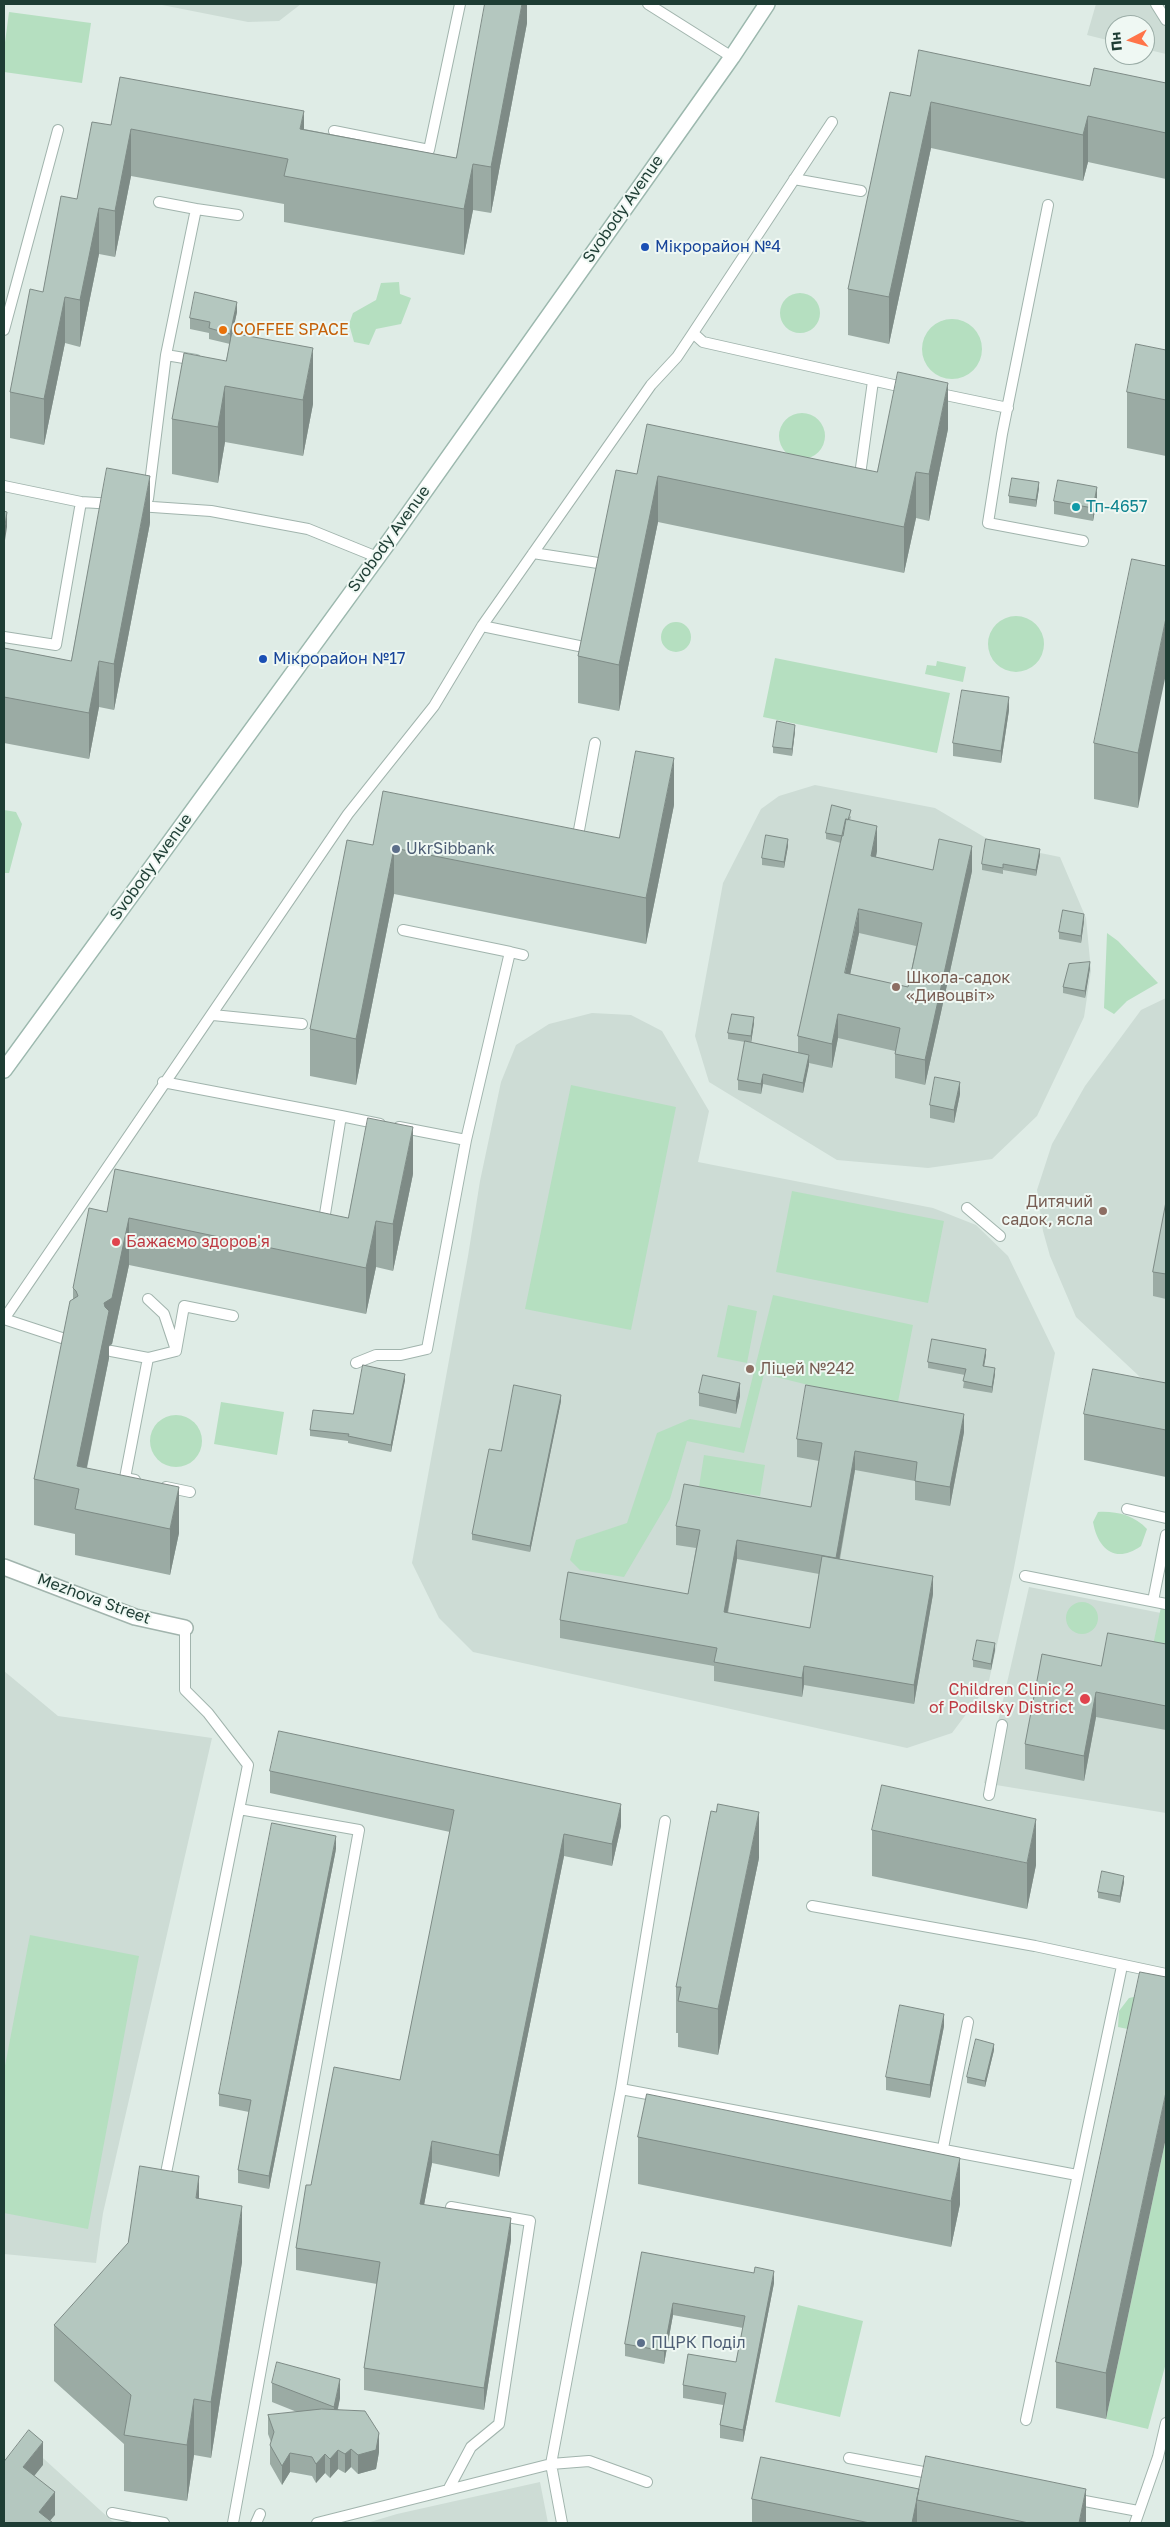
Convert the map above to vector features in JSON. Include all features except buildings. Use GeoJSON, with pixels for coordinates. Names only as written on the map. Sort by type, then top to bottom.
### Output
{"type":"FeatureCollection","features":[{"type":"Feature","properties":{"kind":"street","name":"Svobody Avenue"},"geometry":{"type":"LineString","coordinates":[[4,1070],[377,557],[732,57],[767,4]]}},
{"type":"Feature","properties":{"kind":"street","name":"Mezhova Street"},"geometry":{"type":"LineString","coordinates":[[4,1567],[135,1617],[185,1628]]}},
{"type":"Feature","properties":{"kind":"lane"},"geometry":{"type":"LineString","coordinates":[[334,132],[429,150],[460,4]]}},
{"type":"Feature","properties":{"kind":"lane"},"geometry":{"type":"LineString","coordinates":[[648,4],[732,57]]}},
{"type":"Feature","properties":{"kind":"lane"},"geometry":{"type":"LineString","coordinates":[[1156,4],[1166,20]]}},
{"type":"Feature","properties":{"kind":"lane"},"geometry":{"type":"LineString","coordinates":[[72,1341],[4,1319],[348,814],[434,706],[482,626],[651,385],[677,356],[694,333],[832,122]]}},
{"type":"Feature","properties":{"kind":"lane"},"geometry":{"type":"LineString","coordinates":[[4,330],[58,130]]}},
{"type":"Feature","properties":{"kind":"lane"},"geometry":{"type":"LineString","coordinates":[[794,179],[861,192]]}},
{"type":"Feature","properties":{"kind":"lane"},"geometry":{"type":"LineString","coordinates":[[159,202],[238,215]]}},
{"type":"Feature","properties":{"kind":"lane"},"geometry":{"type":"LineString","coordinates":[[1048,205],[1008,408],[988,523],[1083,541]]}},
{"type":"Feature","properties":{"kind":"lane"},"geometry":{"type":"LineString","coordinates":[[147,507],[166,355],[196,209]]}},
{"type":"Feature","properties":{"kind":"lane"},"geometry":{"type":"LineString","coordinates":[[694,333],[703,342],[873,381],[1008,408]]}},
{"type":"Feature","properties":{"kind":"lane"},"geometry":{"type":"LineString","coordinates":[[166,355],[205,361]]}},
{"type":"Feature","properties":{"kind":"lane"},"geometry":{"type":"LineString","coordinates":[[856,494],[873,381]]}},
{"type":"Feature","properties":{"kind":"lane"},"geometry":{"type":"LineString","coordinates":[[4,486],[81,502],[211,511],[308,529],[377,557]]}},
{"type":"Feature","properties":{"kind":"lane"},"geometry":{"type":"LineString","coordinates":[[4,638],[56,645],[81,502]]}},
{"type":"Feature","properties":{"kind":"lane"},"geometry":{"type":"LineString","coordinates":[[533,553],[598,563]]}},
{"type":"Feature","properties":{"kind":"lane"},"geometry":{"type":"LineString","coordinates":[[482,626],[579,646]]}},
{"type":"Feature","properties":{"kind":"lane"},"geometry":{"type":"LineString","coordinates":[[577,841],[596,743]]}},
{"type":"Feature","properties":{"kind":"lane"},"geometry":{"type":"LineString","coordinates":[[403,930],[523,955]]}},
{"type":"Feature","properties":{"kind":"lane"},"geometry":{"type":"LineString","coordinates":[[356,1363],[376,1354],[401,1354],[427,1349],[466,1140],[510,952]]}},
{"type":"Feature","properties":{"kind":"lane"},"geometry":{"type":"LineString","coordinates":[[213,1014],[302,1024]]}},
{"type":"Feature","properties":{"kind":"lane"},"geometry":{"type":"LineString","coordinates":[[164,1082],[466,1140]]}},
{"type":"Feature","properties":{"kind":"lane"},"geometry":{"type":"LineString","coordinates":[[324,1220],[341,1116]]}},
{"type":"Feature","properties":{"kind":"lane"},"geometry":{"type":"LineString","coordinates":[[967,1208],[1000,1236]]}},
{"type":"Feature","properties":{"kind":"lane"},"geometry":{"type":"LineString","coordinates":[[148,1299],[164,1314],[176,1351]]}},
{"type":"Feature","properties":{"kind":"lane"},"geometry":{"type":"LineString","coordinates":[[176,1351],[184,1306],[233,1316]]}},
{"type":"Feature","properties":{"kind":"lane"},"geometry":{"type":"LineString","coordinates":[[111,1351],[148,1358],[176,1351]]}},
{"type":"Feature","properties":{"kind":"lane"},"geometry":{"type":"LineString","coordinates":[[148,1358],[124,1478],[190,1492]]}},
{"type":"Feature","properties":{"kind":"lane"},"geometry":{"type":"LineString","coordinates":[[1127,1509],[1166,1518]]}},
{"type":"Feature","properties":{"kind":"lane"},"geometry":{"type":"LineString","coordinates":[[1153,1601],[1166,1535]]}},
{"type":"Feature","properties":{"kind":"lane"},"geometry":{"type":"LineString","coordinates":[[1025,1576],[1166,1604]]}},
{"type":"Feature","properties":{"kind":"lane"},"geometry":{"type":"LineString","coordinates":[[161,2195],[248,1765],[208,1713],[185,1690],[185,1628]]}},
{"type":"Feature","properties":{"kind":"lane"},"geometry":{"type":"LineString","coordinates":[[989,1795],[1002,1725]]}},
{"type":"Feature","properties":{"kind":"lane"},"geometry":{"type":"LineString","coordinates":[[233,2523],[359,1830],[239,1809]]}},
{"type":"Feature","properties":{"kind":"lane"},"geometry":{"type":"LineString","coordinates":[[562,2523],[551,2464],[621,2089],[665,1820]]}},
{"type":"Feature","properties":{"kind":"lane"},"geometry":{"type":"LineString","coordinates":[[812,1906],[1035,1946],[1166,1974]]}},
{"type":"Feature","properties":{"kind":"lane"},"geometry":{"type":"LineString","coordinates":[[1026,2420],[1122,1966]]}},
{"type":"Feature","properties":{"kind":"lane"},"geometry":{"type":"LineString","coordinates":[[943,2148],[968,2022]]}},
{"type":"Feature","properties":{"kind":"lane"},"geometry":{"type":"LineString","coordinates":[[621,2089],[1077,2174]]}},
{"type":"Feature","properties":{"kind":"lane"},"geometry":{"type":"LineString","coordinates":[[448,2490],[471,2447],[499,2424],[530,2221],[451,2207]]}},
{"type":"Feature","properties":{"kind":"lane"},"geometry":{"type":"LineString","coordinates":[[1135,2523],[1158,2457],[1166,2423]]}},
{"type":"Feature","properties":{"kind":"lane"},"geometry":{"type":"LineString","coordinates":[[849,2458],[946,2476]]}},
{"type":"Feature","properties":{"kind":"lane"},"geometry":{"type":"LineString","coordinates":[[317,2523],[551,2464],[589,2461],[647,2482]]}},
{"type":"Feature","properties":{"kind":"lane"},"geometry":{"type":"LineString","coordinates":[[1061,2497],[1138,2511]]}},
{"type":"Feature","properties":{"kind":"lane"},"geometry":{"type":"LineString","coordinates":[[112,2513],[164,2523]]}},
{"type":"Feature","properties":{"kind":"shaded area"},"geometry":{"type":"Polygon","coordinates":[[[157,4],[301,4],[279,21],[248,22],[157,4]]]}},
{"type":"Feature","properties":{"kind":"shaded area"},"geometry":{"type":"Polygon","coordinates":[[[1096,4],[1166,4],[1166,54],[1155,51],[1155,15],[1105,15],[1105,40],[1087,35],[1096,4]]]}},
{"type":"Feature","properties":{"kind":"shaded area","name":"Школа-садок «Дивоцвіт»"},"geometry":{"type":"Polygon","coordinates":[[[815,785],[935,808],[996,844],[1060,857],[1086,918],[1091,971],[1084,1017],[1037,1116],[992,1159],[928,1168],[837,1160],[709,1082],[695,1036],[723,883],[761,809],[779,796],[815,785]]]}},
{"type":"Feature","properties":{"kind":"shaded area","name":"Дитячий садок, ясла"},"geometry":{"type":"Polygon","coordinates":[[[1166,998],[1166,1384],[1140,1377],[1076,1317],[1050,1256],[1043,1231],[1037,1190],[1052,1144],[1085,1086],[1141,1010],[1166,998]]]}},
{"type":"Feature","properties":{"kind":"shaded area","name":"Ліцей №242"},"geometry":{"type":"Polygon","coordinates":[[[592,1013],[631,1015],[662,1031],[709,1111],[698,1162],[933,1208],[976,1225],[1008,1256],[1055,1353],[1013,1573],[988,1685],[952,1733],[907,1748],[473,1652],[439,1618],[412,1563],[480,1181],[501,1082],[516,1045],[549,1024],[592,1013]]]}},
{"type":"Feature","properties":{"kind":"shaded area","name":"Children Clinic 2 of Podilsky District"},"geometry":{"type":"Polygon","coordinates":[[[1029,1587],[1166,1614],[1166,1813],[984,1783],[1029,1587]]]}},
{"type":"Feature","properties":{"kind":"shaded area"},"geometry":{"type":"Polygon","coordinates":[[[4,1671],[58,1716],[212,1738],[103,2213],[96,2263],[4,2254],[4,1671]]]}},
{"type":"Feature","properties":{"kind":"shaded area"},"geometry":{"type":"Polygon","coordinates":[[[32,2448],[112,2521],[117,2523],[4,2523],[4,2460],[32,2448]]]}},
{"type":"Feature","properties":{"kind":"shaded area"},"geometry":{"type":"Polygon","coordinates":[[[540,2482],[548,2523],[367,2523],[397,2514],[540,2482]]]}},
{"type":"Feature","properties":{"kind":"green space"},"geometry":{"type":"Polygon","coordinates":[[[9,12],[91,23],[82,83],[4,72],[4,50],[9,12]]]}},
{"type":"Feature","properties":{"kind":"green space"},"geometry":{"type":"Polygon","coordinates":[[[399,282],[400,294],[411,298],[401,324],[376,329],[369,345],[354,342],[349,324],[353,313],[376,300],[381,283],[399,282]]]}},
{"type":"Feature","properties":{"kind":"green space"},"geometry":{"type":"Polygon","coordinates":[[[800,293],[814,299],[820,313],[814,327],[800,333],[786,327],[780,313],[786,299],[800,293]]]}},
{"type":"Feature","properties":{"kind":"green space"},"geometry":{"type":"Polygon","coordinates":[[[952,319],[968,324],[973,328],[977,333],[982,349],[977,365],[973,370],[968,374],[952,379],[936,374],[931,370],[927,365],[922,349],[927,333],[931,328],[936,324],[952,319]]]}},
{"type":"Feature","properties":{"kind":"green space"},"geometry":{"type":"Polygon","coordinates":[[[802,413],[815,417],[821,423],[825,436],[821,449],[815,455],[802,459],[789,455],[783,449],[779,436],[783,423],[789,417],[802,413]]]}},
{"type":"Feature","properties":{"kind":"green space"},"geometry":{"type":"Polygon","coordinates":[[[1016,616],[1031,621],[1039,629],[1044,644],[1039,659],[1031,667],[1016,672],[1001,667],[993,659],[988,644],[993,629],[1001,621],[1016,616]]]}},
{"type":"Feature","properties":{"kind":"green space"},"geometry":{"type":"Polygon","coordinates":[[[676,622],[687,626],[691,637],[687,648],[676,652],[665,648],[661,637],[665,626],[676,622]]]}},
{"type":"Feature","properties":{"kind":"green space"},"geometry":{"type":"Polygon","coordinates":[[[775,658],[950,693],[937,753],[763,717],[775,658]]]}},
{"type":"Feature","properties":{"kind":"green space"},"geometry":{"type":"Polygon","coordinates":[[[937,661],[966,667],[963,682],[925,674],[927,665],[936,666],[937,661]]]}},
{"type":"Feature","properties":{"kind":"green space"},"geometry":{"type":"Polygon","coordinates":[[[4,810],[16,812],[22,824],[9,873],[4,873],[4,810]]]}},
{"type":"Feature","properties":{"kind":"green space"},"geometry":{"type":"Polygon","coordinates":[[[1107,933],[1118,941],[1158,983],[1127,1001],[1114,1014],[1104,1008],[1107,933]]]}},
{"type":"Feature","properties":{"kind":"green space"},"geometry":{"type":"Polygon","coordinates":[[[571,1085],[676,1107],[631,1330],[525,1309],[571,1085]]]}},
{"type":"Feature","properties":{"kind":"green space"},"geometry":{"type":"Polygon","coordinates":[[[792,1191],[944,1221],[928,1303],[776,1272],[792,1191]]]}},
{"type":"Feature","properties":{"kind":"green space"},"geometry":{"type":"Polygon","coordinates":[[[773,1295],[913,1325],[897,1407],[764,1374],[744,1453],[687,1441],[670,1499],[624,1577],[580,1570],[570,1560],[576,1540],[627,1523],[657,1433],[690,1419],[740,1428],[773,1295]]]}},
{"type":"Feature","properties":{"kind":"green space"},"geometry":{"type":"Polygon","coordinates":[[[728,1305],[757,1311],[747,1363],[717,1357],[728,1305]]]}},
{"type":"Feature","properties":{"kind":"green space"},"geometry":{"type":"Polygon","coordinates":[[[221,1402],[284,1412],[277,1455],[214,1444],[221,1402]]]}},
{"type":"Feature","properties":{"kind":"green space"},"geometry":{"type":"Polygon","coordinates":[[[171,1415],[181,1415],[195,1422],[202,1436],[202,1446],[195,1460],[181,1467],[171,1467],[161,1463],[154,1456],[150,1446],[150,1436],[154,1426],[161,1419],[171,1415]]]}},
{"type":"Feature","properties":{"kind":"green space"},"geometry":{"type":"Polygon","coordinates":[[[704,1455],[765,1465],[760,1496],[699,1487],[704,1455]]]}},
{"type":"Feature","properties":{"kind":"green space"},"geometry":{"type":"Polygon","coordinates":[[[1098,1512],[1124,1515],[1142,1524],[1147,1529],[1141,1546],[1124,1554],[1116,1554],[1104,1547],[1095,1532],[1093,1522],[1098,1512]]]}},
{"type":"Feature","properties":{"kind":"green space"},"geometry":{"type":"Polygon","coordinates":[[[1082,1602],[1094,1606],[1098,1618],[1094,1630],[1082,1634],[1070,1630],[1066,1618],[1070,1606],[1082,1602]]]}},
{"type":"Feature","properties":{"kind":"green space"},"geometry":{"type":"Polygon","coordinates":[[[1161,1607],[1166,1608],[1166,1653],[1152,1650],[1161,1607]]]}},
{"type":"Feature","properties":{"kind":"green space"},"geometry":{"type":"Polygon","coordinates":[[[30,1935],[139,1956],[88,2229],[4,2213],[4,2071],[30,1935]]]}},
{"type":"Feature","properties":{"kind":"green space"},"geometry":{"type":"Polygon","coordinates":[[[1151,1993],[1137,2031],[1118,2027],[1119,2011],[1129,1998],[1151,1993]]]}},
{"type":"Feature","properties":{"kind":"green space"},"geometry":{"type":"Polygon","coordinates":[[[1166,2138],[1166,2363],[1148,2429],[1106,2419],[1166,2138]]]}},
{"type":"Feature","properties":{"kind":"green space"},"geometry":{"type":"Polygon","coordinates":[[[798,2305],[863,2321],[840,2417],[775,2402],[798,2305]]]}},
{"type":"Feature","properties":{"kind":"place","name":"Мікрорайон №4"},"geometry":{"type":"Point","coordinates":[645,247]}},
{"type":"Feature","properties":{"kind":"place","name":"COFFEE SPACE"},"geometry":{"type":"Point","coordinates":[223,330]}},
{"type":"Feature","properties":{"kind":"place","name":"Тп-4657"},"geometry":{"type":"Point","coordinates":[1076,507]}},
{"type":"Feature","properties":{"kind":"place","name":"Мікрорайон №17"},"geometry":{"type":"Point","coordinates":[263,659]}},
{"type":"Feature","properties":{"kind":"place","name":"UkrSibbank"},"geometry":{"type":"Point","coordinates":[396,849]}},
{"type":"Feature","properties":{"kind":"place","name":"Школа-садок «Дивоцвіт»"},"geometry":{"type":"Point","coordinates":[896,987]}},
{"type":"Feature","properties":{"kind":"place","name":"Дитячий садок, ясла"},"geometry":{"type":"Point","coordinates":[1103,1211]}},
{"type":"Feature","properties":{"kind":"place","name":"Бажаємо здоров'я"},"geometry":{"type":"Point","coordinates":[116,1242]}},
{"type":"Feature","properties":{"kind":"place","name":"Ліцей №242"},"geometry":{"type":"Point","coordinates":[750,1369]}},
{"type":"Feature","properties":{"kind":"place","name":"Children Clinic 2 of Podilsky District"},"geometry":{"type":"Point","coordinates":[1085,1699]}},
{"type":"Feature","properties":{"kind":"place","name":"ПЦРК Поділ"},"geometry":{"type":"Point","coordinates":[641,2343]}}]}
